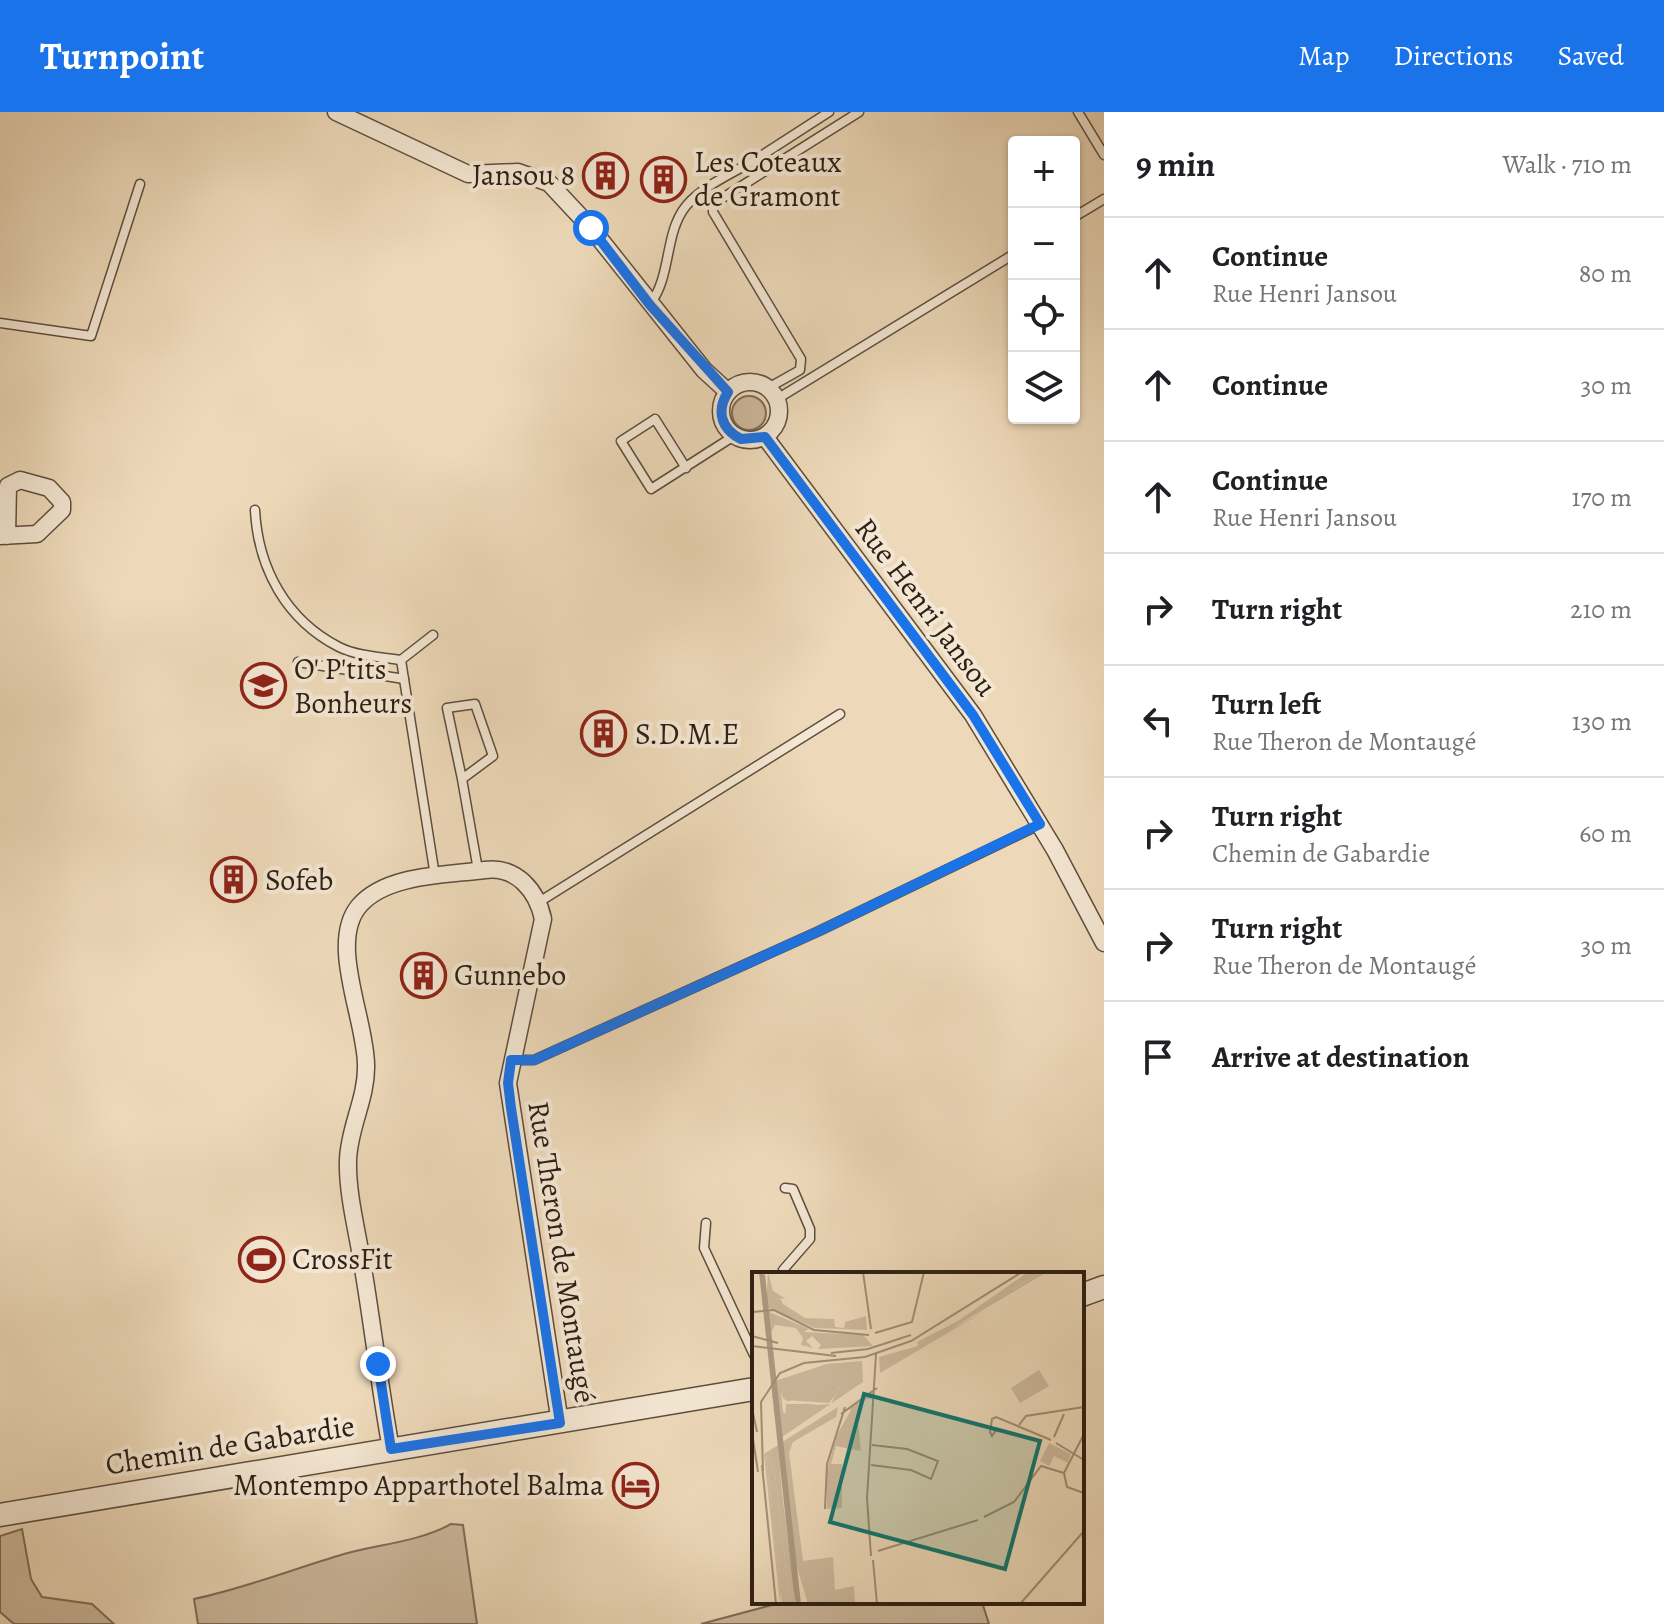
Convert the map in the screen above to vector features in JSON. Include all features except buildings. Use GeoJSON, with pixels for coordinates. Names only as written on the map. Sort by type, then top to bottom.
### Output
{"type":"FeatureCollection","features":[{"type":"Feature","properties":{"kind":"street"},"geometry":{"type":"LineString","coordinates":[[336,112],[468,174],[518,172],[549,183],[591,228],[650,305],[728,392]]}},
{"type":"Feature","properties":{"kind":"street"},"geometry":{"type":"LineString","coordinates":[[743,383],[772,393],[779,416],[765,437],[749,441],[734,436],[722,420],[723,400],[728,392],[743,383]]}},
{"type":"Feature","properties":{"kind":"street","name":"Rue Henri Jansou"},"geometry":{"type":"LineString","coordinates":[[765,437],[973,715],[1040,824],[1104,943]]}},
{"type":"Feature","properties":{"kind":"street"},"geometry":{"type":"LineString","coordinates":[[391,1449],[348,1162],[366,1064],[347,945],[348,923],[372,894],[382,887],[478,871],[510,872],[525,882],[539,902]]}},
{"type":"Feature","properties":{"kind":"street","name":"Rue Theron de Montaugé"},"geometry":{"type":"LineString","coordinates":[[539,902],[543,919],[508,1083],[560,1423]]}},
{"type":"Feature","properties":{"kind":"street"},"geometry":{"type":"LineString","coordinates":[[1084,1294],[1104,1287]]}},
{"type":"Feature","properties":{"kind":"street","name":"Chemin de Gabardie"},"geometry":{"type":"LineString","coordinates":[[0,1515],[752,1389]]}},
{"type":"Feature","properties":{"kind":"lane"},"geometry":{"type":"LineString","coordinates":[[650,305],[660,292],[677,224],[686,206],[829,112]]}},
{"type":"Feature","properties":{"kind":"lane"},"geometry":{"type":"LineString","coordinates":[[772,393],[800,370],[801,359],[713,212],[713,204],[859,112]]}},
{"type":"Feature","properties":{"kind":"lane"},"geometry":{"type":"LineString","coordinates":[[1078,112],[1104,155]]}},
{"type":"Feature","properties":{"kind":"lane"},"geometry":{"type":"LineString","coordinates":[[0,323],[91,336],[140,184]]}},
{"type":"Feature","properties":{"kind":"lane"},"geometry":{"type":"LineString","coordinates":[[1080,213],[1104,199]]}},
{"type":"Feature","properties":{"kind":"lane"},"geometry":{"type":"LineString","coordinates":[[772,393],[1008,257]]}},
{"type":"Feature","properties":{"kind":"lane"},"geometry":{"type":"LineString","coordinates":[[686,468],[655,419],[621,441],[651,489],[686,468],[734,436]]}},
{"type":"Feature","properties":{"kind":"lane"},"geometry":{"type":"LineString","coordinates":[[255,510],[257,540],[280,598],[307,626],[341,648],[401,660],[433,635]]}},
{"type":"Feature","properties":{"kind":"lane"},"geometry":{"type":"LineString","coordinates":[[401,660],[435,877]]}},
{"type":"Feature","properties":{"kind":"lane"},"geometry":{"type":"LineString","coordinates":[[298,662],[404,679]]}},
{"type":"Feature","properties":{"kind":"lane"},"geometry":{"type":"LineString","coordinates":[[462,779],[493,756],[475,704],[447,708],[478,871]]}},
{"type":"Feature","properties":{"kind":"lane"},"geometry":{"type":"LineString","coordinates":[[539,902],[840,714]]}},
{"type":"Feature","properties":{"kind":"lane"},"geometry":{"type":"LineString","coordinates":[[511,1060],[534,1060],[819,931],[1040,824]]}},
{"type":"Feature","properties":{"kind":"lane"},"geometry":{"type":"LineString","coordinates":[[784,1272],[810,1239],[810,1229],[793,1189],[785,1188]]}},
{"type":"Feature","properties":{"kind":"lane"},"geometry":{"type":"LineString","coordinates":[[706,1223],[704,1248],[752,1351]]}},
{"type":"Feature","properties":{"kind":"shaded area"},"geometry":{"type":"Polygon","coordinates":[[[749,396],[761,401],[766,413],[761,425],[749,430],[737,425],[732,413],[737,401],[749,396]]]}},
{"type":"Feature","properties":{"kind":"shaded area"},"geometry":{"type":"Polygon","coordinates":[[[451,1524],[463,1525],[477,1624],[198,1624],[194,1599],[344,1554],[412,1539],[451,1524]]]}},
{"type":"Feature","properties":{"kind":"shaded area"},"geometry":{"type":"Polygon","coordinates":[[[22,1529],[31,1579],[42,1597],[92,1604],[114,1624],[14,1624],[0,1612],[0,1536],[22,1529]]]}},
{"type":"Feature","properties":{"kind":"shaded area"},"geometry":{"type":"Polygon","coordinates":[[[776,1604],[983,1604],[989,1624],[701,1624],[776,1604]]]}},
{"type":"Feature","properties":{"kind":"place","name":"Jansou 8"},"geometry":{"type":"Point","coordinates":[606,175]}},
{"type":"Feature","properties":{"kind":"place","name":"Les Coteaux de Gramont"},"geometry":{"type":"Point","coordinates":[663,179]}},
{"type":"Feature","properties":{"kind":"place","name":"O' P'tits Bonheurs"},"geometry":{"type":"Point","coordinates":[263,686]}},
{"type":"Feature","properties":{"kind":"place","name":"S.D.M.E"},"geometry":{"type":"Point","coordinates":[604,734]}},
{"type":"Feature","properties":{"kind":"place","name":"Sofeb"},"geometry":{"type":"Point","coordinates":[234,880]}},
{"type":"Feature","properties":{"kind":"place","name":"Gunnebo"},"geometry":{"type":"Point","coordinates":[423,975]}},
{"type":"Feature","properties":{"kind":"place","name":"CrossFit"},"geometry":{"type":"Point","coordinates":[261,1259]}},
{"type":"Feature","properties":{"kind":"place","name":"Montempo Apparthotel Balma"},"geometry":{"type":"Point","coordinates":[635,1485]}},
{"type":"Feature","properties":{"kind":"route"},"geometry":{"type":"LineString","coordinates":[[378,1364],[391,1449],[560,1423],[511,1108],[508,1083],[511,1060],[534,1060],[819,931],[1040,824],[973,715],[765,437],[749,441],[734,436],[727,429],[721,410],[728,392],[704,370],[591,228]]}}]}
